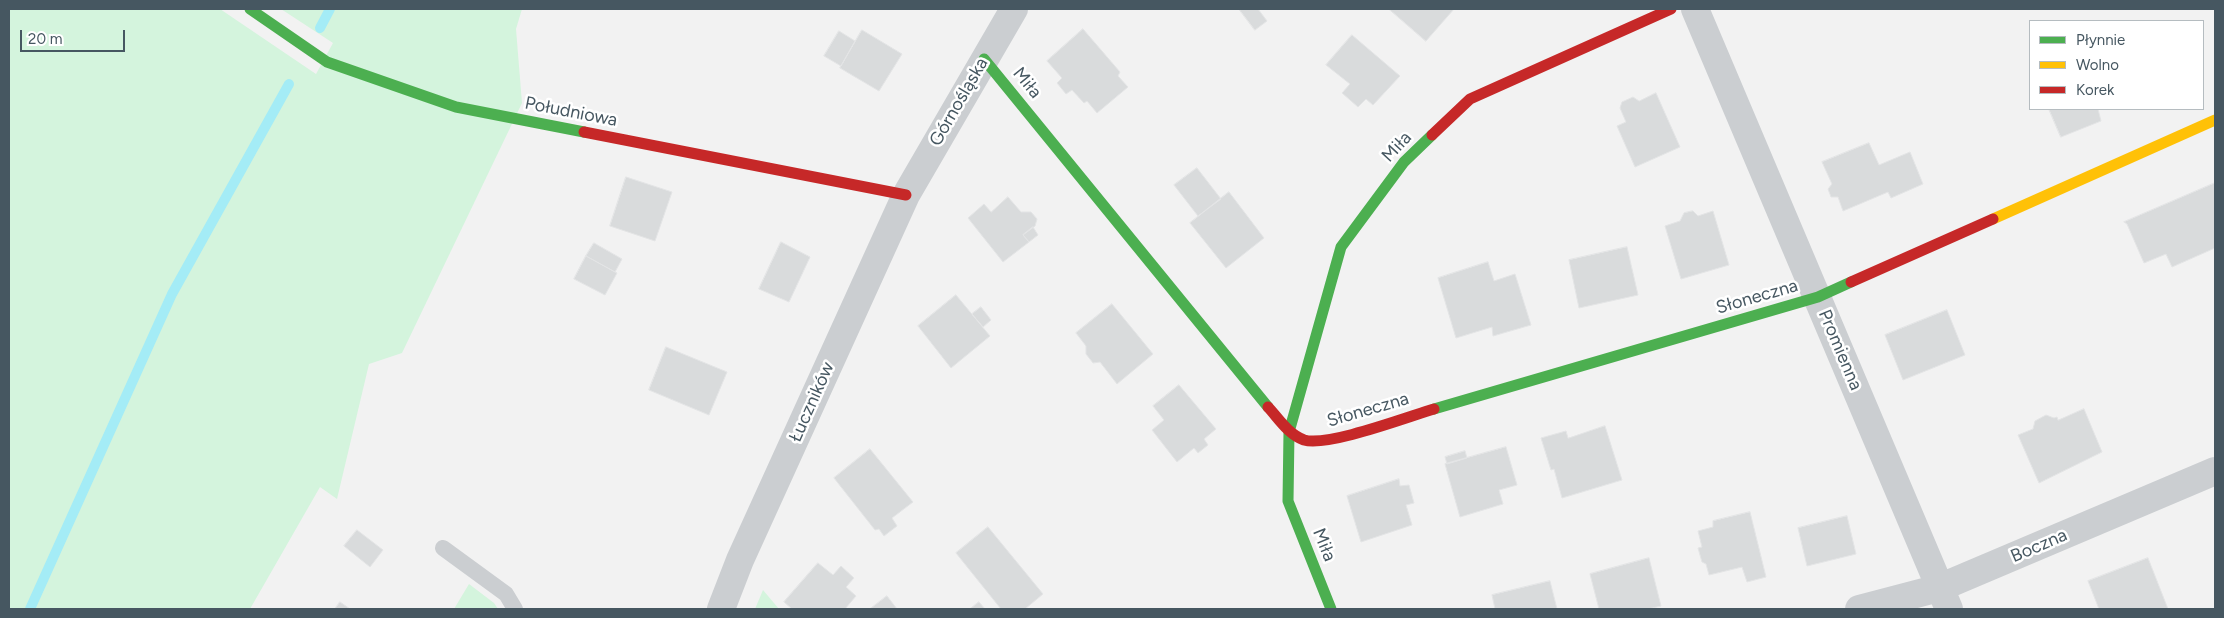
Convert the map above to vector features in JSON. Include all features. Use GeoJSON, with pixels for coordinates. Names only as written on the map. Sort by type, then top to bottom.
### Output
{"type":"FeatureCollection","features":[{"type":"Feature","properties":{"kind":"street","name":"Południowa"},"geometry":{"type":"LineString","coordinates":[[250,9],[327,62],[456,107],[906,195]]}},
{"type":"Feature","properties":{"kind":"street","name":"Górnośląska"},"geometry":{"type":"LineString","coordinates":[[906,195],[1014,9]]}},
{"type":"Feature","properties":{"kind":"street","name":"Miła"},"geometry":{"type":"LineString","coordinates":[[1330,609],[1288,501],[1289,432],[1341,247],[1404,162],[1470,99],[1671,9]]}},
{"type":"Feature","properties":{"kind":"street","name":"Promienna"},"geometry":{"type":"LineString","coordinates":[[1695,9],[1944,599]]}},
{"type":"Feature","properties":{"kind":"street","name":"Miła"},"geometry":{"type":"LineString","coordinates":[[984,59],[1289,432]]}},
{"type":"Feature","properties":{"kind":"street","name":"Słoneczna"},"geometry":{"type":"LineString","coordinates":[[1289,432],[1305,440],[1325,441],[1818,297],[2215,120]]}},
{"type":"Feature","properties":{"kind":"street","name":"Łuczników"},"geometry":{"type":"LineString","coordinates":[[721,609],[740,560],[906,195]]}},
{"type":"Feature","properties":{"kind":"street","name":"Boczna"},"geometry":{"type":"LineString","coordinates":[[1859,609],[1944,599],[2215,471]]}},
{"type":"Feature","properties":{"kind":"lane"},"geometry":{"type":"LineString","coordinates":[[443,548],[506,594],[515,609]]}},
{"type":"Feature","properties":{"kind":"green space"},"geometry":{"type":"Polygon","coordinates":[[[9,9],[220,9],[316,74],[333,43],[281,9],[522,9],[516,29],[522,103],[402,353],[369,364],[337,499],[320,487],[250,609],[9,609],[9,9]]]}},
{"type":"Feature","properties":{"kind":"green space"},"geometry":{"type":"Polygon","coordinates":[[[469,584],[494,603],[498,609],[454,609],[469,584]]]}},
{"type":"Feature","properties":{"kind":"green space"},"geometry":{"type":"Polygon","coordinates":[[[763,590],[779,609],[755,609],[763,590]]]}},
{"type":"Feature","properties":{"kind":"building"},"geometry":{"type":"Polygon","coordinates":[[[1239,9],[1258,9],[1267,21],[1255,30],[1239,9]]]}},
{"type":"Feature","properties":{"kind":"building"},"geometry":{"type":"Polygon","coordinates":[[[1389,9],[1454,9],[1426,41],[1389,9]]]}},
{"type":"Feature","properties":{"kind":"building"},"geometry":{"type":"Polygon","coordinates":[[[1083,29],[1120,72],[1118,76],[1128,87],[1097,113],[1087,101],[1084,103],[1072,90],[1066,94],[1057,83],[1062,78],[1047,61],[1083,29]]]}},
{"type":"Feature","properties":{"kind":"building"},"geometry":{"type":"Polygon","coordinates":[[[862,30],[902,54],[879,91],[840,68],[862,30]]]}},
{"type":"Feature","properties":{"kind":"building"},"geometry":{"type":"Polygon","coordinates":[[[839,31],[855,41],[841,66],[824,56],[839,31]]]}},
{"type":"Feature","properties":{"kind":"building"},"geometry":{"type":"Polygon","coordinates":[[[1352,35],[1400,76],[1373,105],[1366,99],[1358,107],[1342,93],[1350,84],[1326,65],[1352,35]]]}},
{"type":"Feature","properties":{"kind":"building"},"geometry":{"type":"Polygon","coordinates":[[[1656,93],[1680,147],[1635,167],[1617,126],[1626,122],[1620,108],[1622,102],[1633,97],[1639,101],[1656,93]]]}},
{"type":"Feature","properties":{"kind":"building"},"geometry":{"type":"Polygon","coordinates":[[[2049,110],[2098,110],[2101,121],[2061,137],[2049,110]]]}},
{"type":"Feature","properties":{"kind":"building"},"geometry":{"type":"Polygon","coordinates":[[[1869,143],[1879,165],[1910,152],[1923,184],[1891,198],[1888,192],[1843,211],[1838,197],[1831,197],[1828,189],[1832,184],[1822,162],[1869,143]]]}},
{"type":"Feature","properties":{"kind":"building"},"geometry":{"type":"Polygon","coordinates":[[[1197,168],[1221,199],[1198,216],[1174,185],[1197,168]]]}},
{"type":"Feature","properties":{"kind":"building"},"geometry":{"type":"Polygon","coordinates":[[[626,177],[672,192],[655,241],[610,226],[626,177]]]}},
{"type":"Feature","properties":{"kind":"building"},"geometry":{"type":"Polygon","coordinates":[[[2215,183],[2215,248],[2172,267],[2166,254],[2144,263],[2127,224],[2124,222],[2215,183]]]}},
{"type":"Feature","properties":{"kind":"building"},"geometry":{"type":"Polygon","coordinates":[[[1229,192],[1264,238],[1226,268],[1190,223],[1229,192]]]}},
{"type":"Feature","properties":{"kind":"building"},"geometry":{"type":"Polygon","coordinates":[[[1008,197],[1021,212],[1031,212],[1037,219],[1035,226],[1023,235],[1029,242],[1003,262],[968,218],[984,204],[991,212],[1008,197]]]}},
{"type":"Feature","properties":{"kind":"building"},"geometry":{"type":"Polygon","coordinates":[[[1693,211],[1698,216],[1713,211],[1729,265],[1681,279],[1665,226],[1680,221],[1684,213],[1693,211]]]}},
{"type":"Feature","properties":{"kind":"building"},"geometry":{"type":"Polygon","coordinates":[[[1033,227],[1038,235],[1029,242],[1023,235],[1033,227]]]}},
{"type":"Feature","properties":{"kind":"building"},"geometry":{"type":"Polygon","coordinates":[[[781,242],[810,257],[789,302],[759,289],[781,242]]]}},
{"type":"Feature","properties":{"kind":"building"},"geometry":{"type":"Polygon","coordinates":[[[594,243],[622,259],[615,272],[586,256],[594,243]]]}},
{"type":"Feature","properties":{"kind":"building"},"geometry":{"type":"Polygon","coordinates":[[[1627,247],[1638,295],[1579,308],[1569,260],[1627,247]]]}},
{"type":"Feature","properties":{"kind":"building"},"geometry":{"type":"Polygon","coordinates":[[[586,256],[617,273],[605,295],[574,279],[586,256]]]}},
{"type":"Feature","properties":{"kind":"building"},"geometry":{"type":"Polygon","coordinates":[[[1488,262],[1494,281],[1515,274],[1531,325],[1493,336],[1492,327],[1456,338],[1438,278],[1488,262]]]}},
{"type":"Feature","properties":{"kind":"building"},"geometry":{"type":"Polygon","coordinates":[[[956,295],[990,336],[951,368],[918,326],[956,295]]]}},
{"type":"Feature","properties":{"kind":"building"},"geometry":{"type":"Polygon","coordinates":[[[1112,304],[1153,354],[1117,384],[1100,362],[1093,363],[1086,354],[1086,346],[1076,333],[1112,304]]]}},
{"type":"Feature","properties":{"kind":"building"},"geometry":{"type":"Polygon","coordinates":[[[981,307],[991,320],[983,327],[972,314],[981,307]]]}},
{"type":"Feature","properties":{"kind":"building"},"geometry":{"type":"Polygon","coordinates":[[[1947,310],[1965,355],[1903,380],[1885,335],[1947,310]]]}},
{"type":"Feature","properties":{"kind":"building"},"geometry":{"type":"Polygon","coordinates":[[[666,347],[727,372],[709,415],[649,390],[666,347]]]}},
{"type":"Feature","properties":{"kind":"building"},"geometry":{"type":"Polygon","coordinates":[[[1179,385],[1216,429],[1204,439],[1208,445],[1198,453],[1194,448],[1177,462],[1152,430],[1164,420],[1153,406],[1179,385]]]}},
{"type":"Feature","properties":{"kind":"building"},"geometry":{"type":"Polygon","coordinates":[[[2084,409],[2102,452],[2039,483],[2018,435],[2033,429],[2035,421],[2046,415],[2054,418],[2057,417],[2058,420],[2084,409]]]}},
{"type":"Feature","properties":{"kind":"building"},"geometry":{"type":"Polygon","coordinates":[[[1605,426],[1622,480],[1562,498],[1554,469],[1551,470],[1541,438],[1566,431],[1568,438],[1605,426]]]}},
{"type":"Feature","properties":{"kind":"building"},"geometry":{"type":"Polygon","coordinates":[[[1506,447],[1517,485],[1499,490],[1503,504],[1460,517],[1445,464],[1506,447]]]}},
{"type":"Feature","properties":{"kind":"building"},"geometry":{"type":"Polygon","coordinates":[[[870,449],[913,502],[892,518],[897,526],[884,536],[879,529],[875,530],[834,478],[870,449]]]}},
{"type":"Feature","properties":{"kind":"building"},"geometry":{"type":"Polygon","coordinates":[[[1465,451],[1467,458],[1447,464],[1445,457],[1465,451]]]}},
{"type":"Feature","properties":{"kind":"building"},"geometry":{"type":"Polygon","coordinates":[[[1399,479],[1400,486],[1409,485],[1414,503],[1406,505],[1412,525],[1361,542],[1347,496],[1399,479]]]}},
{"type":"Feature","properties":{"kind":"building"},"geometry":{"type":"Polygon","coordinates":[[[1750,512],[1766,577],[1747,582],[1742,567],[1709,575],[1706,564],[1702,562],[1698,548],[1702,547],[1698,531],[1713,527],[1713,521],[1750,512]]]}},
{"type":"Feature","properties":{"kind":"building"},"geometry":{"type":"Polygon","coordinates":[[[1847,516],[1856,554],[1807,566],[1798,528],[1847,516]]]}},
{"type":"Feature","properties":{"kind":"building"},"geometry":{"type":"Polygon","coordinates":[[[988,527],[1043,594],[1025,609],[1001,609],[956,553],[988,527]]]}},
{"type":"Feature","properties":{"kind":"building"},"geometry":{"type":"Polygon","coordinates":[[[357,530],[383,550],[370,567],[344,546],[357,530]]]}},
{"type":"Feature","properties":{"kind":"building"},"geometry":{"type":"Polygon","coordinates":[[[1649,558],[1661,606],[1648,609],[1599,609],[1590,574],[1649,558]]]}},
{"type":"Feature","properties":{"kind":"building"},"geometry":{"type":"Polygon","coordinates":[[[2148,558],[2168,609],[2099,609],[2088,581],[2148,558]]]}},
{"type":"Feature","properties":{"kind":"building"},"geometry":{"type":"Polygon","coordinates":[[[818,563],[833,575],[841,566],[854,578],[846,587],[856,596],[845,609],[792,609],[784,602],[818,563]]]}},
{"type":"Feature","properties":{"kind":"building"},"geometry":{"type":"Polygon","coordinates":[[[1550,581],[1557,609],[1495,609],[1492,595],[1550,581]]]}},
{"type":"Feature","properties":{"kind":"building"},"geometry":{"type":"Polygon","coordinates":[[[887,596],[897,609],[870,609],[887,596]]]}},
{"type":"Feature","properties":{"kind":"building"},"geometry":{"type":"Polygon","coordinates":[[[340,602],[350,609],[335,609],[340,602]]]}},
{"type":"Feature","properties":{"kind":"building"},"geometry":{"type":"Polygon","coordinates":[[[979,602],[985,609],[970,609],[979,602]]]}},
{"type":"Feature","properties":{"kind":"waterway"},"geometry":{"type":"LineString","coordinates":[[320,28],[330,9]]}},
{"type":"Feature","properties":{"kind":"waterway"},"geometry":{"type":"LineString","coordinates":[[30,609],[172,294],[289,84]]}},
{"type":"Feature","properties":{"kind":"traffic: fast"},"geometry":{"type":"LineString","coordinates":[[250,9],[327,62],[456,107],[584,132]]}},
{"type":"Feature","properties":{"kind":"traffic: fast"},"geometry":{"type":"LineString","coordinates":[[984,59],[1268,407]]}},
{"type":"Feature","properties":{"kind":"traffic: fast"},"geometry":{"type":"LineString","coordinates":[[1331,609],[1288,501],[1289,432],[1341,247],[1404,162],[1432,135]]}},
{"type":"Feature","properties":{"kind":"traffic: fast"},"geometry":{"type":"LineString","coordinates":[[1434,409],[1818,297],[1851,282]]}},
{"type":"Feature","properties":{"kind":"traffic: slow"},"geometry":{"type":"LineString","coordinates":[[1993,219],[2215,120]]}},
{"type":"Feature","properties":{"kind":"traffic: jam"},"geometry":{"type":"LineString","coordinates":[[1432,135],[1470,99],[1671,9]]}},
{"type":"Feature","properties":{"kind":"traffic: jam"},"geometry":{"type":"LineString","coordinates":[[584,132],[906,195]]}},
{"type":"Feature","properties":{"kind":"traffic: jam"},"geometry":{"type":"LineString","coordinates":[[1851,282],[1993,219]]}},
{"type":"Feature","properties":{"kind":"traffic: jam"},"geometry":{"type":"LineString","coordinates":[[1268,407],[1293,434],[1304,440],[1315,441],[1349,435],[1434,409]]}}]}
